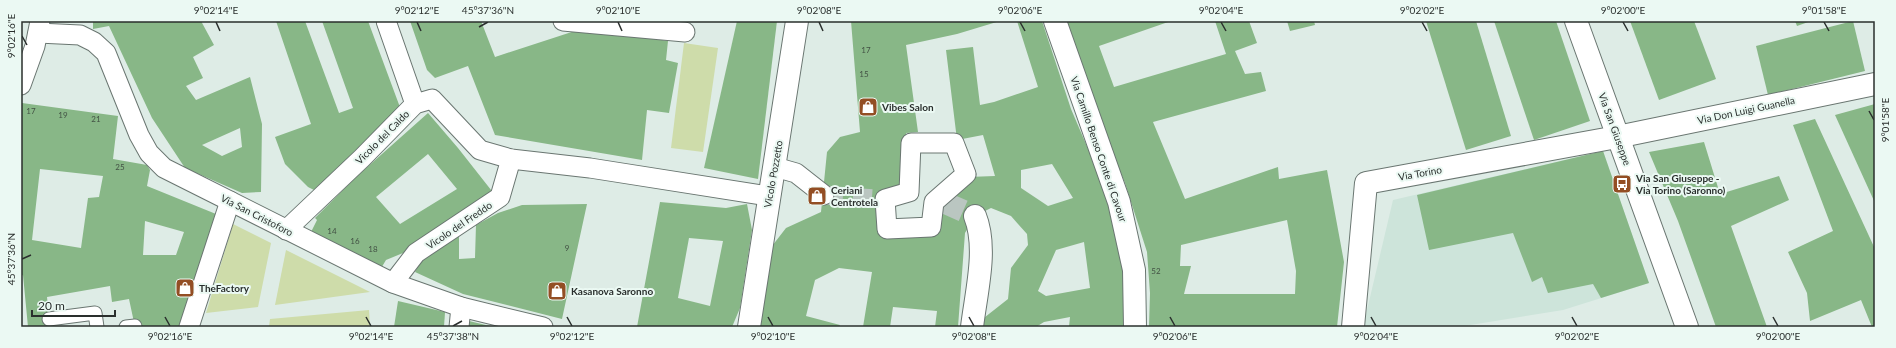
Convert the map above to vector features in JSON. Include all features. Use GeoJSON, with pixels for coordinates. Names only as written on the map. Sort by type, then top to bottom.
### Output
{"type":"FeatureCollection","features":[{"type":"Feature","properties":{"kind":"street","name":"Vicolo del Caldo"},"geometry":{"type":"LineString","coordinates":[[286,230],[362,158],[415,104],[386,21]]}},
{"type":"Feature","properties":{"kind":"street"},"geometry":{"type":"LineString","coordinates":[[563,21],[685,32]]}},
{"type":"Feature","properties":{"kind":"street","name":"Vicolo Pozzetto"},"geometry":{"type":"LineString","coordinates":[[749,327],[768,196],[775,167],[797,21]]}},
{"type":"Feature","properties":{"kind":"street","name":"Via Camillo Benso Conte di Cavour"},"geometry":{"type":"LineString","coordinates":[[1055,21],[1119,202],[1134,270],[1135,327]]}},
{"type":"Feature","properties":{"kind":"street","name":"Via San Giuseppe"},"geometry":{"type":"LineString","coordinates":[[1576,21],[1687,327]]}},
{"type":"Feature","properties":{"kind":"street"},"geometry":{"type":"LineString","coordinates":[[21,82],[35,46],[39,27]]}},
{"type":"Feature","properties":{"kind":"street","name":"Via San Cristoforo"},"geometry":{"type":"LineString","coordinates":[[39,27],[80,35],[94,42],[106,54],[139,135],[149,153],[164,168],[393,283],[461,307],[543,327]]}},
{"type":"Feature","properties":{"kind":"street","name":"Via Don Luigi Guanella"},"geometry":{"type":"LineString","coordinates":[[1617,137],[1875,84]]}},
{"type":"Feature","properties":{"kind":"street"},"geometry":{"type":"LineString","coordinates":[[415,104],[432,99],[480,150],[511,159],[590,168],[768,196]]}},
{"type":"Feature","properties":{"kind":"street","name":"Via Torino"},"geometry":{"type":"LineString","coordinates":[[1353,327],[1366,183],[1617,137]]}},
{"type":"Feature","properties":{"kind":"street"},"geometry":{"type":"LineString","coordinates":[[911,143],[954,144],[966,174],[939,202],[931,227],[887,229],[881,199],[909,192],[911,143]]}},
{"type":"Feature","properties":{"kind":"street","name":"Vicolo del Freddo"},"geometry":{"type":"LineString","coordinates":[[393,283],[416,253],[500,197],[511,159]]}},
{"type":"Feature","properties":{"kind":"street"},"geometry":{"type":"LineString","coordinates":[[775,167],[796,173],[824,195]]}},
{"type":"Feature","properties":{"kind":"street"},"geometry":{"type":"LineString","coordinates":[[881,199],[939,202]]}},
{"type":"Feature","properties":{"kind":"street"},"geometry":{"type":"LineString","coordinates":[[189,327],[230,202]]}},
{"type":"Feature","properties":{"kind":"street"},"geometry":{"type":"LineString","coordinates":[[972,327],[981,250],[979,228],[974,216]]}},
{"type":"Feature","properties":{"kind":"street"},"geometry":{"type":"LineString","coordinates":[[459,327],[461,307]]}},
{"type":"Feature","properties":{"kind":"lane"},"geometry":{"type":"LineString","coordinates":[[49,319],[94,313],[97,327]]}},
{"type":"Feature","properties":{"kind":"lane"},"geometry":{"type":"LineString","coordinates":[[126,327],[134,326]]}},
{"type":"Feature","properties":{"kind":"shaded area"},"geometry":{"type":"Polygon","coordinates":[[[1603,151],[1649,283],[1563,310],[1458,327],[1363,327],[1393,200],[1603,151]]]}},
{"type":"Feature","properties":{"kind":"green space"},"geometry":{"type":"Polygon","coordinates":[[[684,43],[718,48],[703,152],[671,148],[684,43]]]}},
{"type":"Feature","properties":{"kind":"green space"},"geometry":{"type":"Polygon","coordinates":[[[233,224],[271,243],[258,307],[206,313],[233,224]]]}},
{"type":"Feature","properties":{"kind":"green space"},"geometry":{"type":"Polygon","coordinates":[[[286,250],[370,292],[275,305],[286,250]]]}},
{"type":"Feature","properties":{"kind":"green space"},"geometry":{"type":"Polygon","coordinates":[[[369,310],[370,327],[269,327],[270,319],[369,310]]]}},
{"type":"Feature","properties":{"kind":"building"},"geometry":{"type":"Polygon","coordinates":[[[93,21],[201,21],[214,45],[193,57],[203,78],[186,86],[196,100],[250,77],[262,124],[261,192],[242,193],[185,168],[152,118],[109,26],[93,29],[93,21]],[[240,128],[202,145],[222,156],[242,147],[240,128]]]}},
{"type":"Feature","properties":{"kind":"building"},"geometry":{"type":"Polygon","coordinates":[[[276,21],[305,21],[339,113],[353,108],[322,21],[368,21],[401,110],[314,190],[308,187],[285,164],[275,137],[311,124],[276,21]]]}},
{"type":"Feature","properties":{"kind":"building"},"geometry":{"type":"Polygon","coordinates":[[[410,21],[481,21],[495,57],[587,27],[668,41],[666,60],[678,63],[669,113],[647,110],[642,160],[495,135],[468,66],[435,78],[427,70],[410,21]]]}},
{"type":"Feature","properties":{"kind":"building"},"geometry":{"type":"Polygon","coordinates":[[[737,21],[777,21],[758,179],[704,168],[737,21]]]}},
{"type":"Feature","properties":{"kind":"building"},"geometry":{"type":"Polygon","coordinates":[[[851,21],[1000,21],[957,34],[906,45],[918,132],[906,133],[905,190],[877,199],[902,232],[937,209],[968,177],[995,176],[983,135],[957,140],[946,50],[973,47],[980,105],[994,102],[1038,87],[1017,21],[1042,21],[1071,109],[1112,205],[1128,258],[1128,327],[1069,327],[1070,317],[1044,322],[1036,327],[980,327],[980,321],[1008,299],[1011,268],[1028,245],[1027,234],[1011,216],[991,208],[975,216],[965,233],[958,327],[935,327],[937,311],[893,307],[890,327],[863,327],[872,272],[839,268],[815,280],[806,316],[840,325],[839,327],[754,327],[762,259],[786,228],[821,212],[827,152],[840,137],[860,132],[851,21]],[[1052,164],[1021,170],[1021,188],[1048,206],[1073,198],[1052,164]],[[1084,242],[1056,250],[1038,291],[1046,296],[1090,288],[1084,242]]]}},
{"type":"Feature","properties":{"kind":"building"},"geometry":{"type":"Polygon","coordinates":[[[1063,21],[1171,21],[1099,46],[1114,87],[1226,54],[1215,21],[1249,21],[1257,43],[1235,51],[1245,74],[1261,72],[1266,91],[1153,122],[1185,199],[1278,167],[1279,179],[1327,170],[1344,262],[1337,327],[1149,327],[1150,293],[1147,252],[1125,183],[1089,96],[1063,21]],[[1287,220],[1181,245],[1180,266],[1191,266],[1184,294],[1295,294],[1296,271],[1287,220]]]}},
{"type":"Feature","properties":{"kind":"building"},"geometry":{"type":"Polygon","coordinates":[[[1287,21],[1314,21],[1315,25],[1290,31],[1287,21]]]}},
{"type":"Feature","properties":{"kind":"building"},"geometry":{"type":"Polygon","coordinates":[[[1426,21],[1476,21],[1511,136],[1466,150],[1426,21]]]}},
{"type":"Feature","properties":{"kind":"building"},"geometry":{"type":"Polygon","coordinates":[[[1494,21],[1556,21],[1590,121],[1534,140],[1494,21]]]}},
{"type":"Feature","properties":{"kind":"building"},"geometry":{"type":"Polygon","coordinates":[[[1630,21],[1694,21],[1716,79],[1659,100],[1630,21]]]}},
{"type":"Feature","properties":{"kind":"building"},"geometry":{"type":"Polygon","coordinates":[[[1795,21],[1811,21],[1797,26],[1795,21]]]}},
{"type":"Feature","properties":{"kind":"building"},"geometry":{"type":"Polygon","coordinates":[[[1853,21],[1865,71],[1768,95],[1756,46],[1853,21]]]}},
{"type":"Feature","properties":{"kind":"building"},"geometry":{"type":"Polygon","coordinates":[[[22,103],[118,116],[113,159],[147,165],[150,170],[147,186],[216,214],[180,327],[135,327],[129,299],[112,302],[110,286],[47,297],[50,327],[28,327],[23,275],[21,276],[22,103]],[[40,169],[32,240],[81,248],[88,198],[99,197],[103,176],[40,169]],[[145,221],[143,255],[176,255],[184,232],[145,221]]]}},
{"type":"Feature","properties":{"kind":"building"},"geometry":{"type":"Polygon","coordinates":[[[1875,104],[1875,203],[1835,115],[1875,104]]]}},
{"type":"Feature","properties":{"kind":"building"},"geometry":{"type":"Polygon","coordinates":[[[428,113],[495,195],[420,246],[386,260],[380,270],[310,234],[317,220],[315,218],[355,178],[428,113]],[[428,154],[376,197],[400,224],[457,189],[428,154]]]}},
{"type":"Feature","properties":{"kind":"building"},"geometry":{"type":"Polygon","coordinates":[[[1815,119],[1875,249],[1875,327],[1872,327],[1861,300],[1810,321],[1807,293],[1788,252],[1833,231],[1793,125],[1815,119]]]}},
{"type":"Feature","properties":{"kind":"building"},"geometry":{"type":"Polygon","coordinates":[[[1704,142],[1720,194],[1779,176],[1789,200],[1731,226],[1767,327],[1716,327],[1678,221],[1649,152],[1704,142]]]}},
{"type":"Feature","properties":{"kind":"building"},"geometry":{"type":"Polygon","coordinates":[[[1603,151],[1649,283],[1601,298],[1593,284],[1548,293],[1542,277],[1532,282],[1513,233],[1429,250],[1417,195],[1603,151]]]}},
{"type":"Feature","properties":{"kind":"building"},"geometry":{"type":"Polygon","coordinates":[[[660,202],[726,208],[747,204],[752,230],[740,308],[732,327],[637,327],[660,202]],[[689,238],[678,298],[710,306],[723,241],[689,238]]]}},
{"type":"Feature","properties":{"kind":"building"},"geometry":{"type":"Polygon","coordinates":[[[587,204],[562,319],[463,294],[415,272],[430,246],[459,235],[459,259],[475,258],[476,225],[498,213],[522,205],[587,204]]]}},
{"type":"Feature","properties":{"kind":"building"},"geometry":{"type":"Polygon","coordinates":[[[398,301],[445,312],[444,327],[394,327],[398,301]]]}},
{"type":"Feature","properties":{"kind":"building"},"geometry":{"type":"Polygon","coordinates":[[[469,321],[490,326],[490,327],[468,327],[469,321]]]}},
{"type":"Feature","properties":{"kind":"tunnel"},"geometry":{"type":"LineString","coordinates":[[824,195],[877,199]]}},
{"type":"Feature","properties":{"kind":"tunnel"},"geometry":{"type":"LineString","coordinates":[[943,202],[975,216]]}},
{"type":"Feature","properties":{"kind":"place","name":"Vibes Salon"},"geometry":{"type":"Point","coordinates":[868,107]}},
{"type":"Feature","properties":{"kind":"place","name":"Via San Giuseppe - Via Torino (Saronno)"},"geometry":{"type":"Point","coordinates":[1622,184]}},
{"type":"Feature","properties":{"kind":"place","name":"Ceriani Centrotela"},"geometry":{"type":"Point","coordinates":[817,196]}},
{"type":"Feature","properties":{"kind":"place","name":"TheFactory"},"geometry":{"type":"Point","coordinates":[185,288]}},
{"type":"Feature","properties":{"kind":"place","name":"Kasanova Saronno"},"geometry":{"type":"Point","coordinates":[557,291]}}]}
